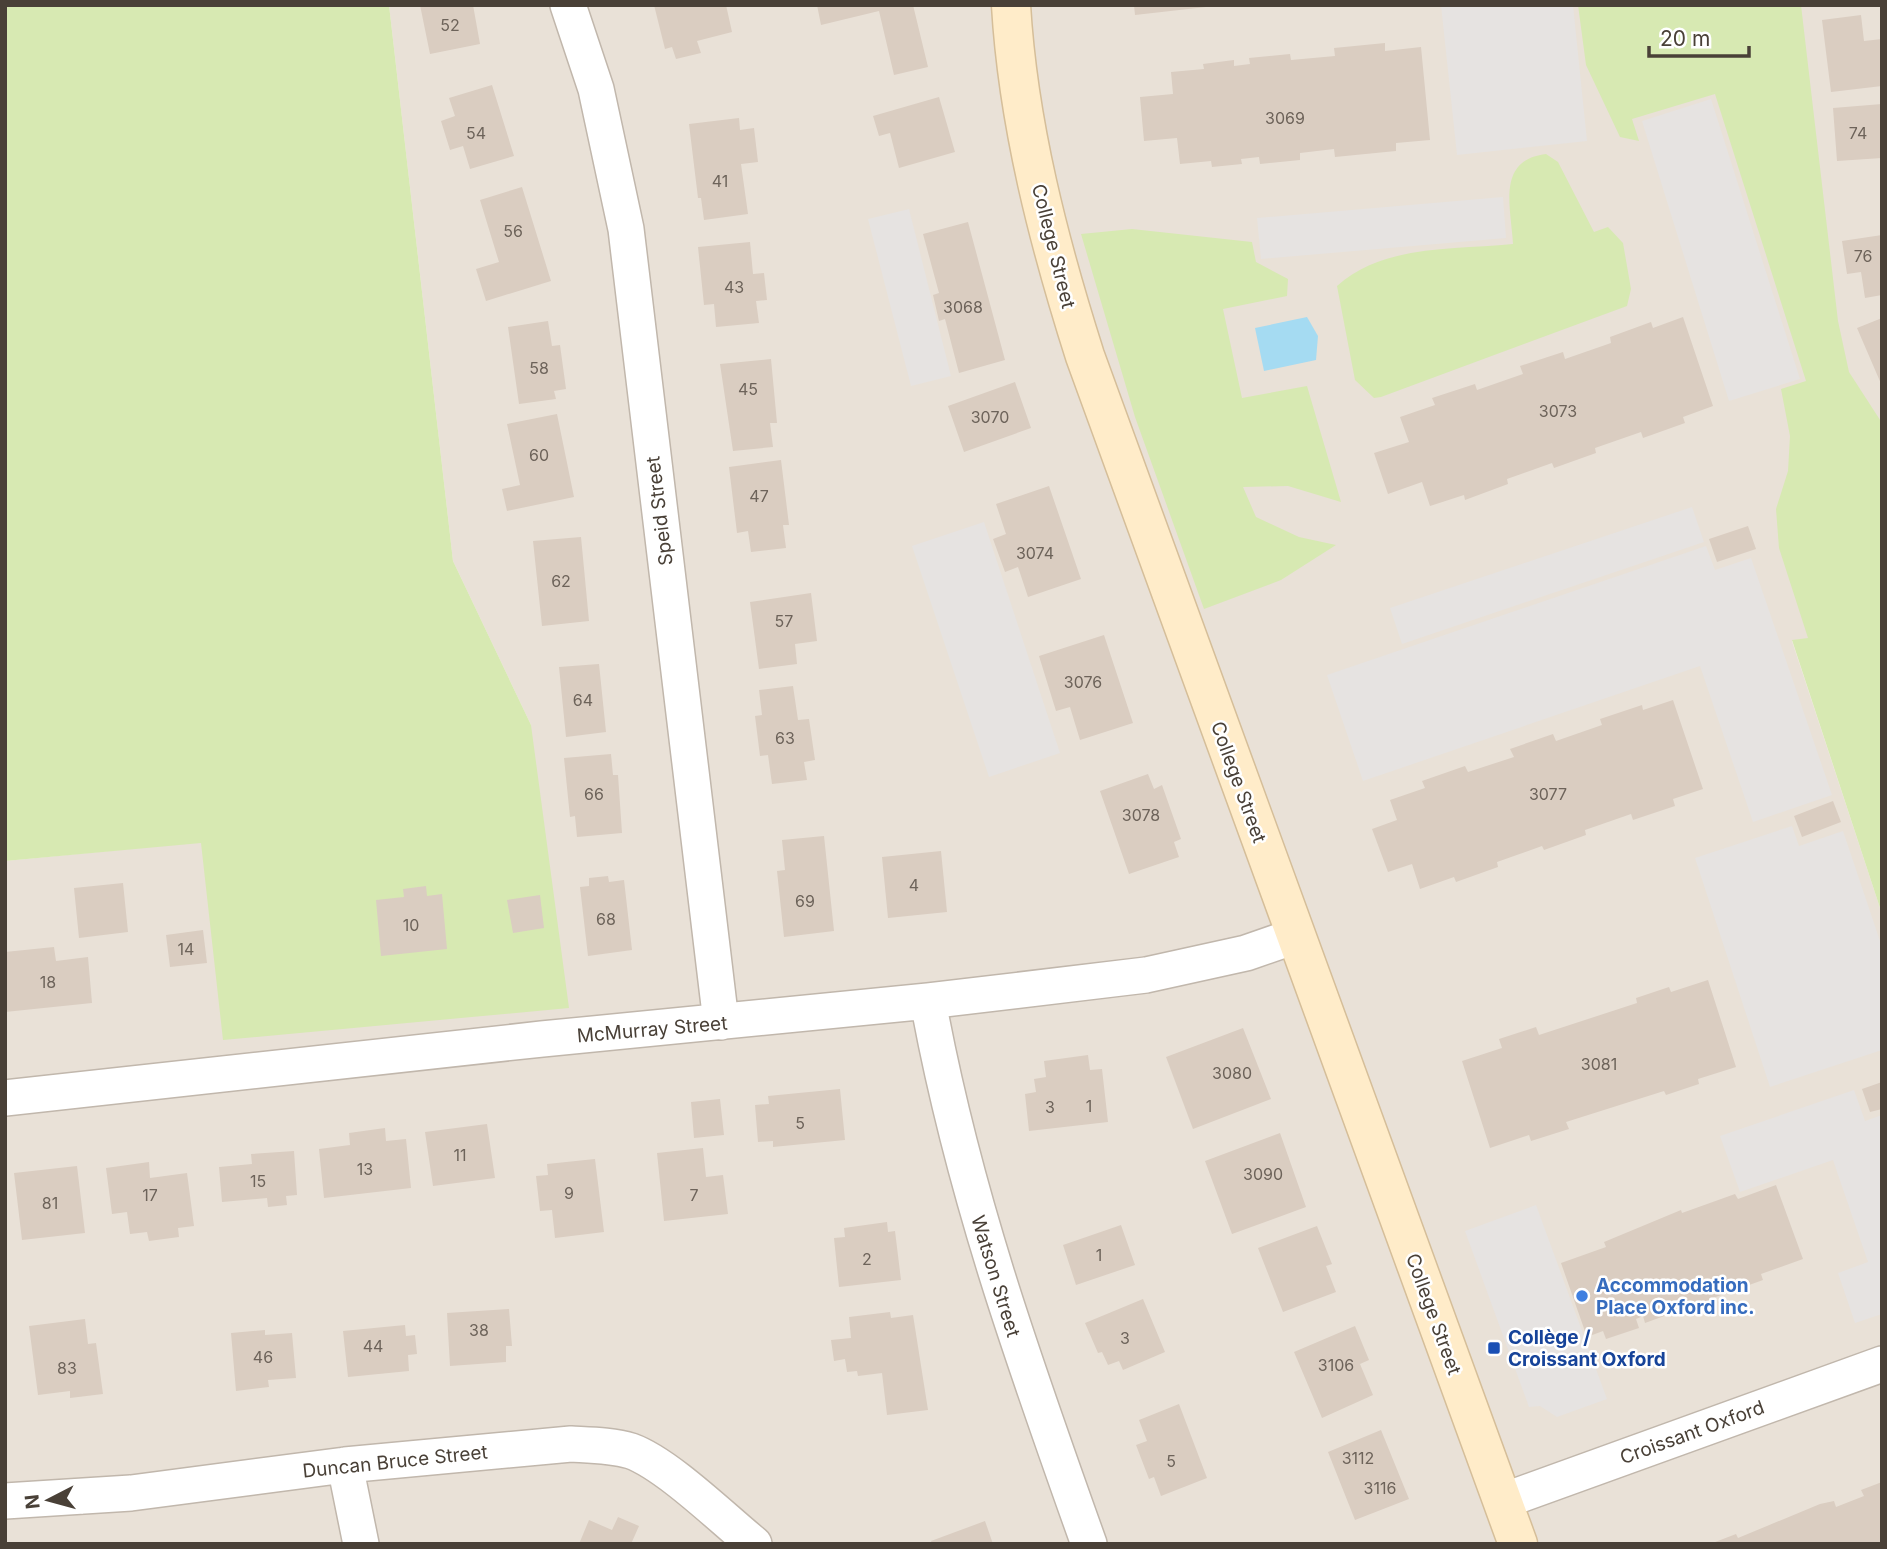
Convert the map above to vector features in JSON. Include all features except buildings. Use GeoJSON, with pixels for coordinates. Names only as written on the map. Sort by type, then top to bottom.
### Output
{"type":"FeatureCollection","features":[{"type":"Feature","properties":{"kind":"street","name":"Speid Street"},"geometry":{"type":"LineString","coordinates":[[568,5],[599,102],[626,229],[721,1023]]}},
{"type":"Feature","properties":{"kind":"street","name":"College Street"},"geometry":{"type":"LineString","coordinates":[[1011,5],[1030,146],[1066,296],[1295,936],[1518,1544]]}},
{"type":"Feature","properties":{"kind":"street","name":"McMurray Street"},"geometry":{"type":"LineString","coordinates":[[5,1098],[928,1002],[1146,975],[1246,953],[1295,936]]}},
{"type":"Feature","properties":{"kind":"street","name":"Watson Street"},"geometry":{"type":"LineString","coordinates":[[928,1002],[954,1126],[994,1274],[1088,1544]]}},
{"type":"Feature","properties":{"kind":"street","name":"Croissant Oxford"},"geometry":{"type":"LineString","coordinates":[[1503,1501],[1882,1364]]}},
{"type":"Feature","properties":{"kind":"street","name":"Duncan Bruce Street"},"geometry":{"type":"LineString","coordinates":[[5,1501],[131,1493],[345,1465],[571,1444],[632,1451],[661,1469],[754,1544]]}},
{"type":"Feature","properties":{"kind":"street"},"geometry":{"type":"LineString","coordinates":[[345,1465],[361,1544]]}},
{"type":"Feature","properties":{"kind":"shaded area"},"geometry":{"type":"Polygon","coordinates":[[[389,5],[1882,5],[1882,628],[1792,641],[1882,914],[1882,1544],[5,1544],[5,861],[201,842],[531,725],[453,561],[389,5]]]}},
{"type":"Feature","properties":{"kind":"shaded area"},"geometry":{"type":"Polygon","coordinates":[[[1441,5],[1573,5],[1587,141],[1457,155],[1441,5]]]}},
{"type":"Feature","properties":{"kind":"shaded area"},"geometry":{"type":"Polygon","coordinates":[[[1711,99],[1800,379],[1729,401],[1642,121],[1711,99]]]}},
{"type":"Feature","properties":{"kind":"shaded area"},"geometry":{"type":"Polygon","coordinates":[[[1503,197],[1506,238],[1261,259],[1257,218],[1503,197]]]}},
{"type":"Feature","properties":{"kind":"shaded area"},"geometry":{"type":"Polygon","coordinates":[[[909,209],[951,376],[911,386],[868,219],[909,209]]]}},
{"type":"Feature","properties":{"kind":"shaded area"},"geometry":{"type":"Polygon","coordinates":[[[1692,507],[1704,542],[1402,644],[1390,608],[1692,507]]]}},
{"type":"Feature","properties":{"kind":"shaded area"},"geometry":{"type":"Polygon","coordinates":[[[984,522],[1060,753],[989,777],[912,546],[984,522]]]}},
{"type":"Feature","properties":{"kind":"shaded area"},"geometry":{"type":"Polygon","coordinates":[[[1706,546],[1715,570],[1751,558],[1832,795],[1753,822],[1700,666],[1363,781],[1327,675],[1706,546]]]}},
{"type":"Feature","properties":{"kind":"shaded area"},"geometry":{"type":"Polygon","coordinates":[[[1792,826],[1799,846],[1843,831],[1882,947],[1882,1050],[1770,1087],[1695,858],[1792,826]]]}},
{"type":"Feature","properties":{"kind":"shaded area"},"geometry":{"type":"Polygon","coordinates":[[[1854,1090],[1865,1121],[1882,1115],[1882,1314],[1855,1323],[1838,1273],[1868,1262],[1833,1160],[1740,1192],[1720,1136],[1854,1090]]]}},
{"type":"Feature","properties":{"kind":"shaded area"},"geometry":{"type":"Polygon","coordinates":[[[1536,1205],[1607,1399],[1557,1417],[1540,1406],[1529,1407],[1465,1231],[1536,1205]]]}},
{"type":"Feature","properties":{"kind":"green space"},"geometry":{"type":"Polygon","coordinates":[[[5,5],[389,5],[453,561],[531,725],[569,1008],[223,1040],[201,843],[5,861],[5,5]]]}},
{"type":"Feature","properties":{"kind":"green space"},"geometry":{"type":"Polygon","coordinates":[[[1578,5],[1801,5],[1838,321],[1849,372],[1882,423],[1882,914],[1792,640],[1808,638],[1779,548],[1776,509],[1788,471],[1790,436],[1781,389],[1806,381],[1715,94],[1632,119],[1639,141],[1620,137],[1586,65],[1578,5]]]}},
{"type":"Feature","properties":{"kind":"green space"},"geometry":{"type":"Polygon","coordinates":[[[1546,154],[1558,162],[1594,232],[1608,227],[1623,243],[1631,289],[1627,306],[1374,398],[1355,380],[1337,286],[1356,272],[1398,256],[1420,251],[1513,244],[1509,201],[1513,175],[1519,165],[1530,158],[1546,154]]]}},
{"type":"Feature","properties":{"kind":"green space"},"geometry":{"type":"Polygon","coordinates":[[[1132,229],[1252,242],[1256,262],[1288,279],[1287,296],[1223,309],[1242,398],[1307,386],[1341,502],[1288,486],[1243,487],[1256,517],[1299,537],[1336,545],[1281,580],[1204,609],[1135,417],[1081,234],[1132,229]]]}},
{"type":"Feature","properties":{"kind":"water"},"geometry":{"type":"Polygon","coordinates":[[[1307,317],[1318,336],[1316,360],[1264,371],[1255,328],[1307,317]]]}},
{"type":"Feature","properties":{"kind":"place","name":"Accommodation Place Oxford inc."},"geometry":{"type":"Point","coordinates":[1582,1296]}},
{"type":"Feature","properties":{"kind":"place","name":"Collège / Croissant Oxford"},"geometry":{"type":"Point","coordinates":[1494,1348]}}]}
